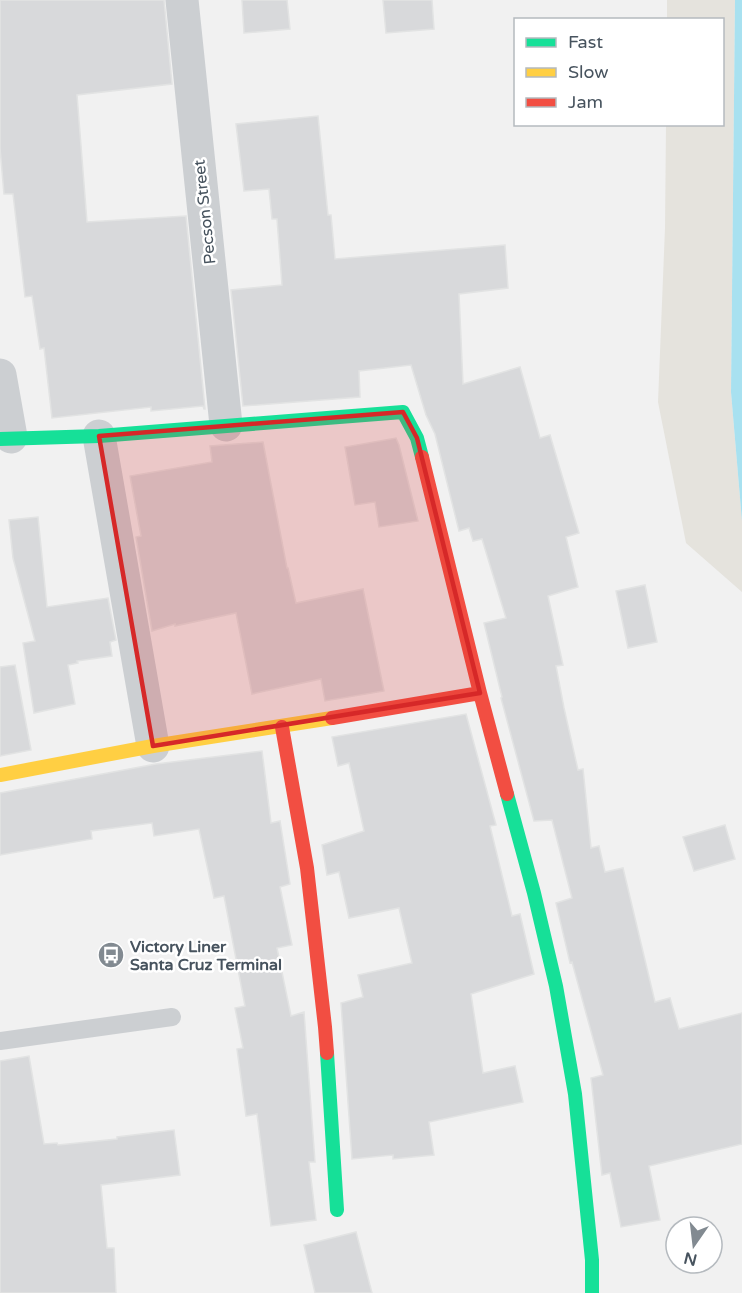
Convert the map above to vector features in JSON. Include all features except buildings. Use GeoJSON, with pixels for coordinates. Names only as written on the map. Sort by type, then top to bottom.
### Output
{"type":"FeatureCollection","features":[{"type":"Feature","properties":{"kind":"street","name":"Pecson Street"},"geometry":{"type":"LineString","coordinates":[[182,0],[226,425]]}},
{"type":"Feature","properties":{"kind":"street"},"geometry":{"type":"LineString","coordinates":[[0,375],[6,438],[99,436],[403,412],[417,438],[556,986],[574,1094],[592,1260],[592,1293]]}},
{"type":"Feature","properties":{"kind":"street"},"geometry":{"type":"LineString","coordinates":[[99,436],[153,746]]}},
{"type":"Feature","properties":{"kind":"street"},"geometry":{"type":"LineString","coordinates":[[0,775],[153,746],[282,727],[480,693]]}},
{"type":"Feature","properties":{"kind":"street"},"geometry":{"type":"LineString","coordinates":[[282,727],[307,868],[324,1016],[337,1210]]}},
{"type":"Feature","properties":{"kind":"lane"},"geometry":{"type":"LineString","coordinates":[[0,1041],[172,1017]]}},
{"type":"Feature","properties":{"kind":"highlighted area"},"geometry":{"type":"Polygon","coordinates":[[[403,412],[417,438],[480,693],[153,746],[99,436],[403,412]]]}},
{"type":"Feature","properties":{"kind":"sand"},"geometry":{"type":"Polygon","coordinates":[[[667,0],[735,0],[731,392],[742,521],[742,592],[686,543],[658,402],[665,228],[666,126],[724,126],[724,18],[667,18],[667,0]]]}},
{"type":"Feature","properties":{"kind":"water"},"geometry":{"type":"Polygon","coordinates":[[[735,0],[742,0],[742,521],[731,392],[735,0]]]}},
{"type":"Feature","properties":{"kind":"traffic: fast"},"geometry":{"type":"LineString","coordinates":[[0,439],[99,436],[403,412],[417,438],[422,457]]}},
{"type":"Feature","properties":{"kind":"traffic: fast"},"geometry":{"type":"LineString","coordinates":[[507,794],[556,986],[575,1094],[592,1260],[592,1293]]}},
{"type":"Feature","properties":{"kind":"traffic: fast"},"geometry":{"type":"LineString","coordinates":[[327,1053],[337,1210]]}},
{"type":"Feature","properties":{"kind":"traffic: slow"},"geometry":{"type":"LineString","coordinates":[[0,775],[153,746],[332,718]]}},
{"type":"Feature","properties":{"kind":"traffic: jam"},"geometry":{"type":"LineString","coordinates":[[422,457],[507,794]]}},
{"type":"Feature","properties":{"kind":"traffic: jam"},"geometry":{"type":"LineString","coordinates":[[332,718],[480,693]]}},
{"type":"Feature","properties":{"kind":"traffic: jam"},"geometry":{"type":"LineString","coordinates":[[282,727],[307,868],[327,1053]]}},
{"type":"Feature","properties":{"kind":"place","name":"Victory Liner Santa Cruz Terminal"},"geometry":{"type":"Point","coordinates":[111,955]}}]}
